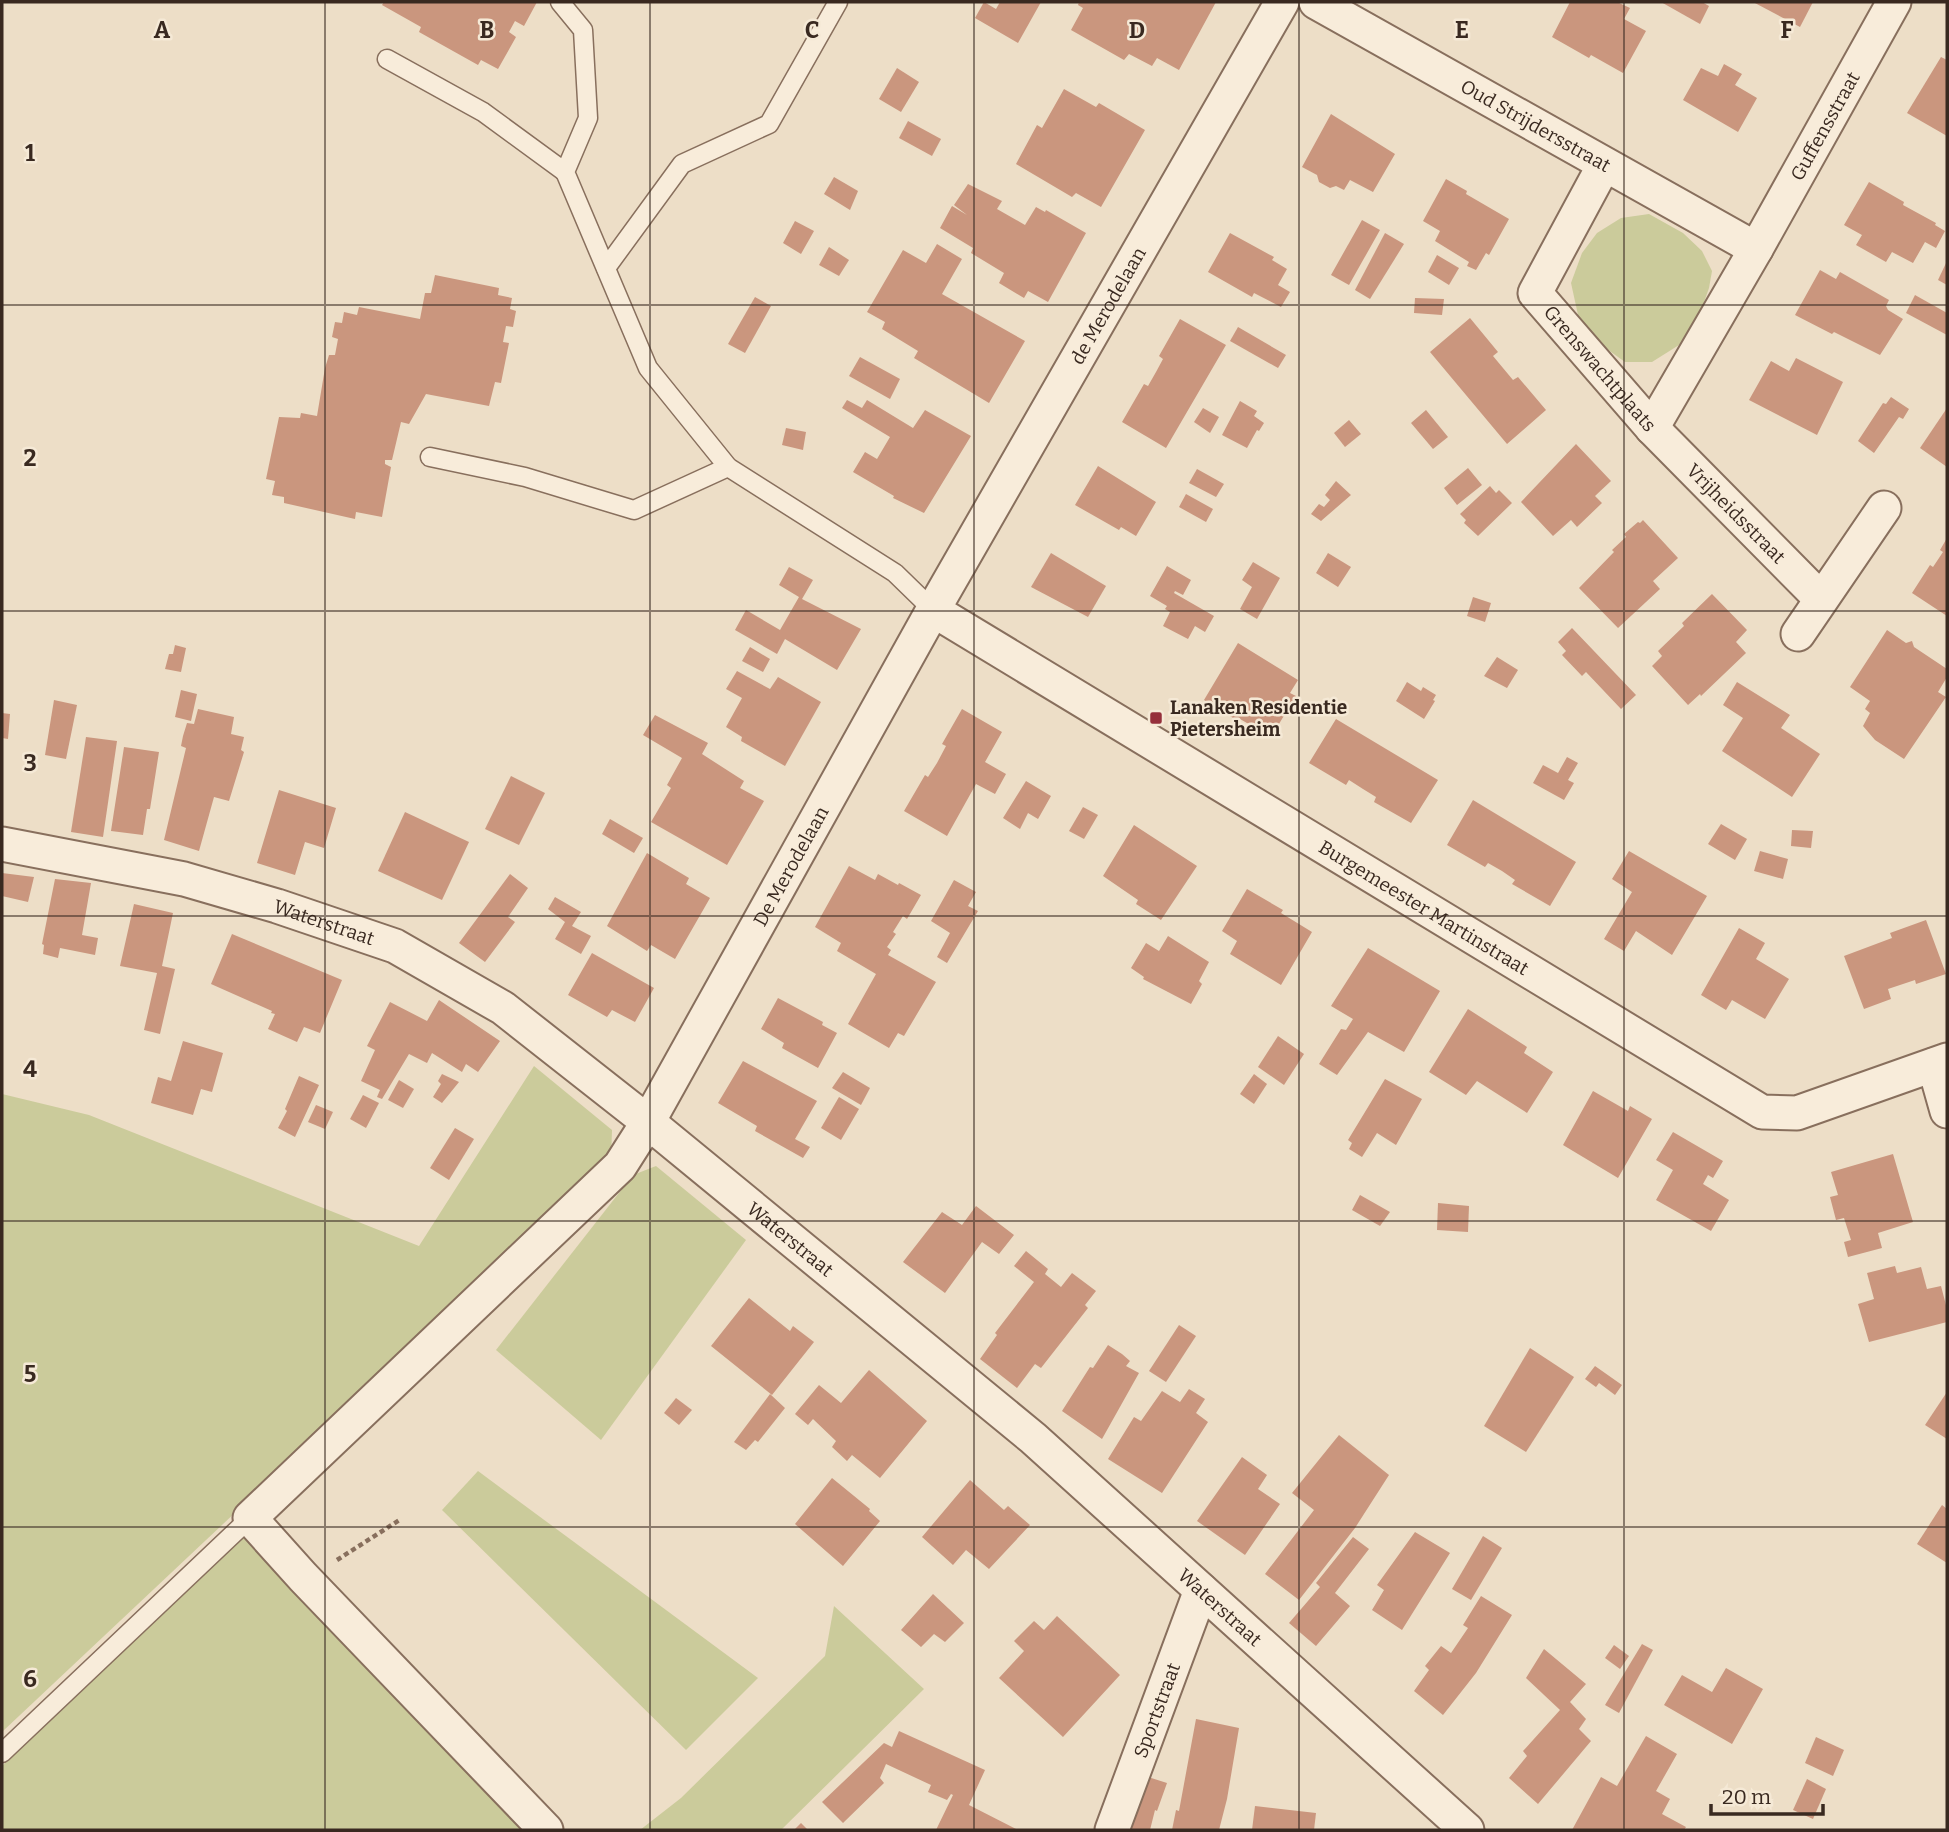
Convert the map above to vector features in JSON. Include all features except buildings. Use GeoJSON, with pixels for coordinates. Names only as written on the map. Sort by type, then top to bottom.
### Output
{"type":"FeatureCollection","features":[{"type":"Feature","properties":{"kind":"street","name":"de Merodelaan"},"geometry":{"type":"LineString","coordinates":[[933,610],[1282,2]]}},
{"type":"Feature","properties":{"kind":"street","name":"Oud Strijdersstraat"},"geometry":{"type":"LineString","coordinates":[[1316,2],[1756,249]]}},
{"type":"Feature","properties":{"kind":"street","name":"Guffensstraat"},"geometry":{"type":"LineString","coordinates":[[1756,249],[1894,2]]}},
{"type":"Feature","properties":{"kind":"street","name":"Grenswachtplaats"},"geometry":{"type":"LineString","coordinates":[[1604,165],[1535,293],[1652,428],[1756,249]]}},
{"type":"Feature","properties":{"kind":"street","name":"Vrijheidsstraat"},"geometry":{"type":"LineString","coordinates":[[1652,428],[1821,599]]}},
{"type":"Feature","properties":{"kind":"street"},"geometry":{"type":"LineString","coordinates":[[1798,634],[1884,508]]}},
{"type":"Feature","properties":{"kind":"street","name":"Burgemeester Martinstraat"},"geometry":{"type":"LineString","coordinates":[[933,610],[1762,1112],[1797,1113],[1941,1062]]}},
{"type":"Feature","properties":{"kind":"street","name":"De Merodelaan"},"geometry":{"type":"LineString","coordinates":[[250,1518],[620,1166],[648,1122],[933,610]]}},
{"type":"Feature","properties":{"kind":"street","name":"Waterstraat"},"geometry":{"type":"LineString","coordinates":[[2,844],[184,879],[277,906],[394,946],[503,1008],[648,1122],[1033,1438],[1467,1830]]}},
{"type":"Feature","properties":{"kind":"street"},"geometry":{"type":"LineString","coordinates":[[1941,1062],[1947,1111]]}},
{"type":"Feature","properties":{"kind":"street"},"geometry":{"type":"LineString","coordinates":[[250,1518],[303,1577],[547,1830]]}},
{"type":"Feature","properties":{"kind":"street","name":"Sportstraat"},"geometry":{"type":"LineString","coordinates":[[1112,1830],[1201,1590]]}},
{"type":"Feature","properties":{"kind":"lane"},"geometry":{"type":"LineString","coordinates":[[560,2],[583,30],[588,118],[565,172]]}},
{"type":"Feature","properties":{"kind":"lane"},"geometry":{"type":"LineString","coordinates":[[606,268],[682,164],[769,124],[838,2]]}},
{"type":"Feature","properties":{"kind":"lane"},"geometry":{"type":"LineString","coordinates":[[387,59],[482,112],[565,172],[648,368],[728,467],[895,573],[933,610]]}},
{"type":"Feature","properties":{"kind":"lane"},"geometry":{"type":"LineString","coordinates":[[430,457],[525,477],[634,510],[728,467]]}},
{"type":"Feature","properties":{"kind":"lane"},"geometry":{"type":"LineString","coordinates":[[2,1753],[250,1518]]}},
{"type":"Feature","properties":{"kind":"path"},"geometry":{"type":"LineString","coordinates":[[303,1577],[348,1555],[401,1519]]}},
{"type":"Feature","properties":{"kind":"green space"},"geometry":{"type":"Polygon","coordinates":[[[1649,214],[1683,233],[1702,251],[1712,271],[1697,322],[1679,345],[1652,362],[1625,362],[1600,344],[1578,315],[1571,283],[1582,253],[1597,233],[1621,218],[1649,214]]]}},
{"type":"Feature","properties":{"kind":"green space"},"geometry":{"type":"Polygon","coordinates":[[[534,1066],[612,1130],[611,1159],[2,1732],[2,1094],[89,1115],[419,1246],[534,1066]]]}},
{"type":"Feature","properties":{"kind":"green space"},"geometry":{"type":"Polygon","coordinates":[[[656,1166],[746,1240],[601,1440],[496,1350],[633,1175],[656,1166]]]}},
{"type":"Feature","properties":{"kind":"green space"},"geometry":{"type":"Polygon","coordinates":[[[478,1471],[758,1678],[686,1750],[442,1510],[478,1471]]]}},
{"type":"Feature","properties":{"kind":"green space"},"geometry":{"type":"Polygon","coordinates":[[[245,1533],[524,1830],[2,1830],[2,1766],[245,1533]]]}},
{"type":"Feature","properties":{"kind":"green space"},"geometry":{"type":"Polygon","coordinates":[[[834,1606],[924,1689],[781,1830],[640,1830],[681,1798],[825,1656],[834,1606]]]}},
{"type":"Feature","properties":{"kind":"place","name":"Lanaken Residentie Pietersheim"},"geometry":{"type":"Point","coordinates":[1156,718]}}]}
